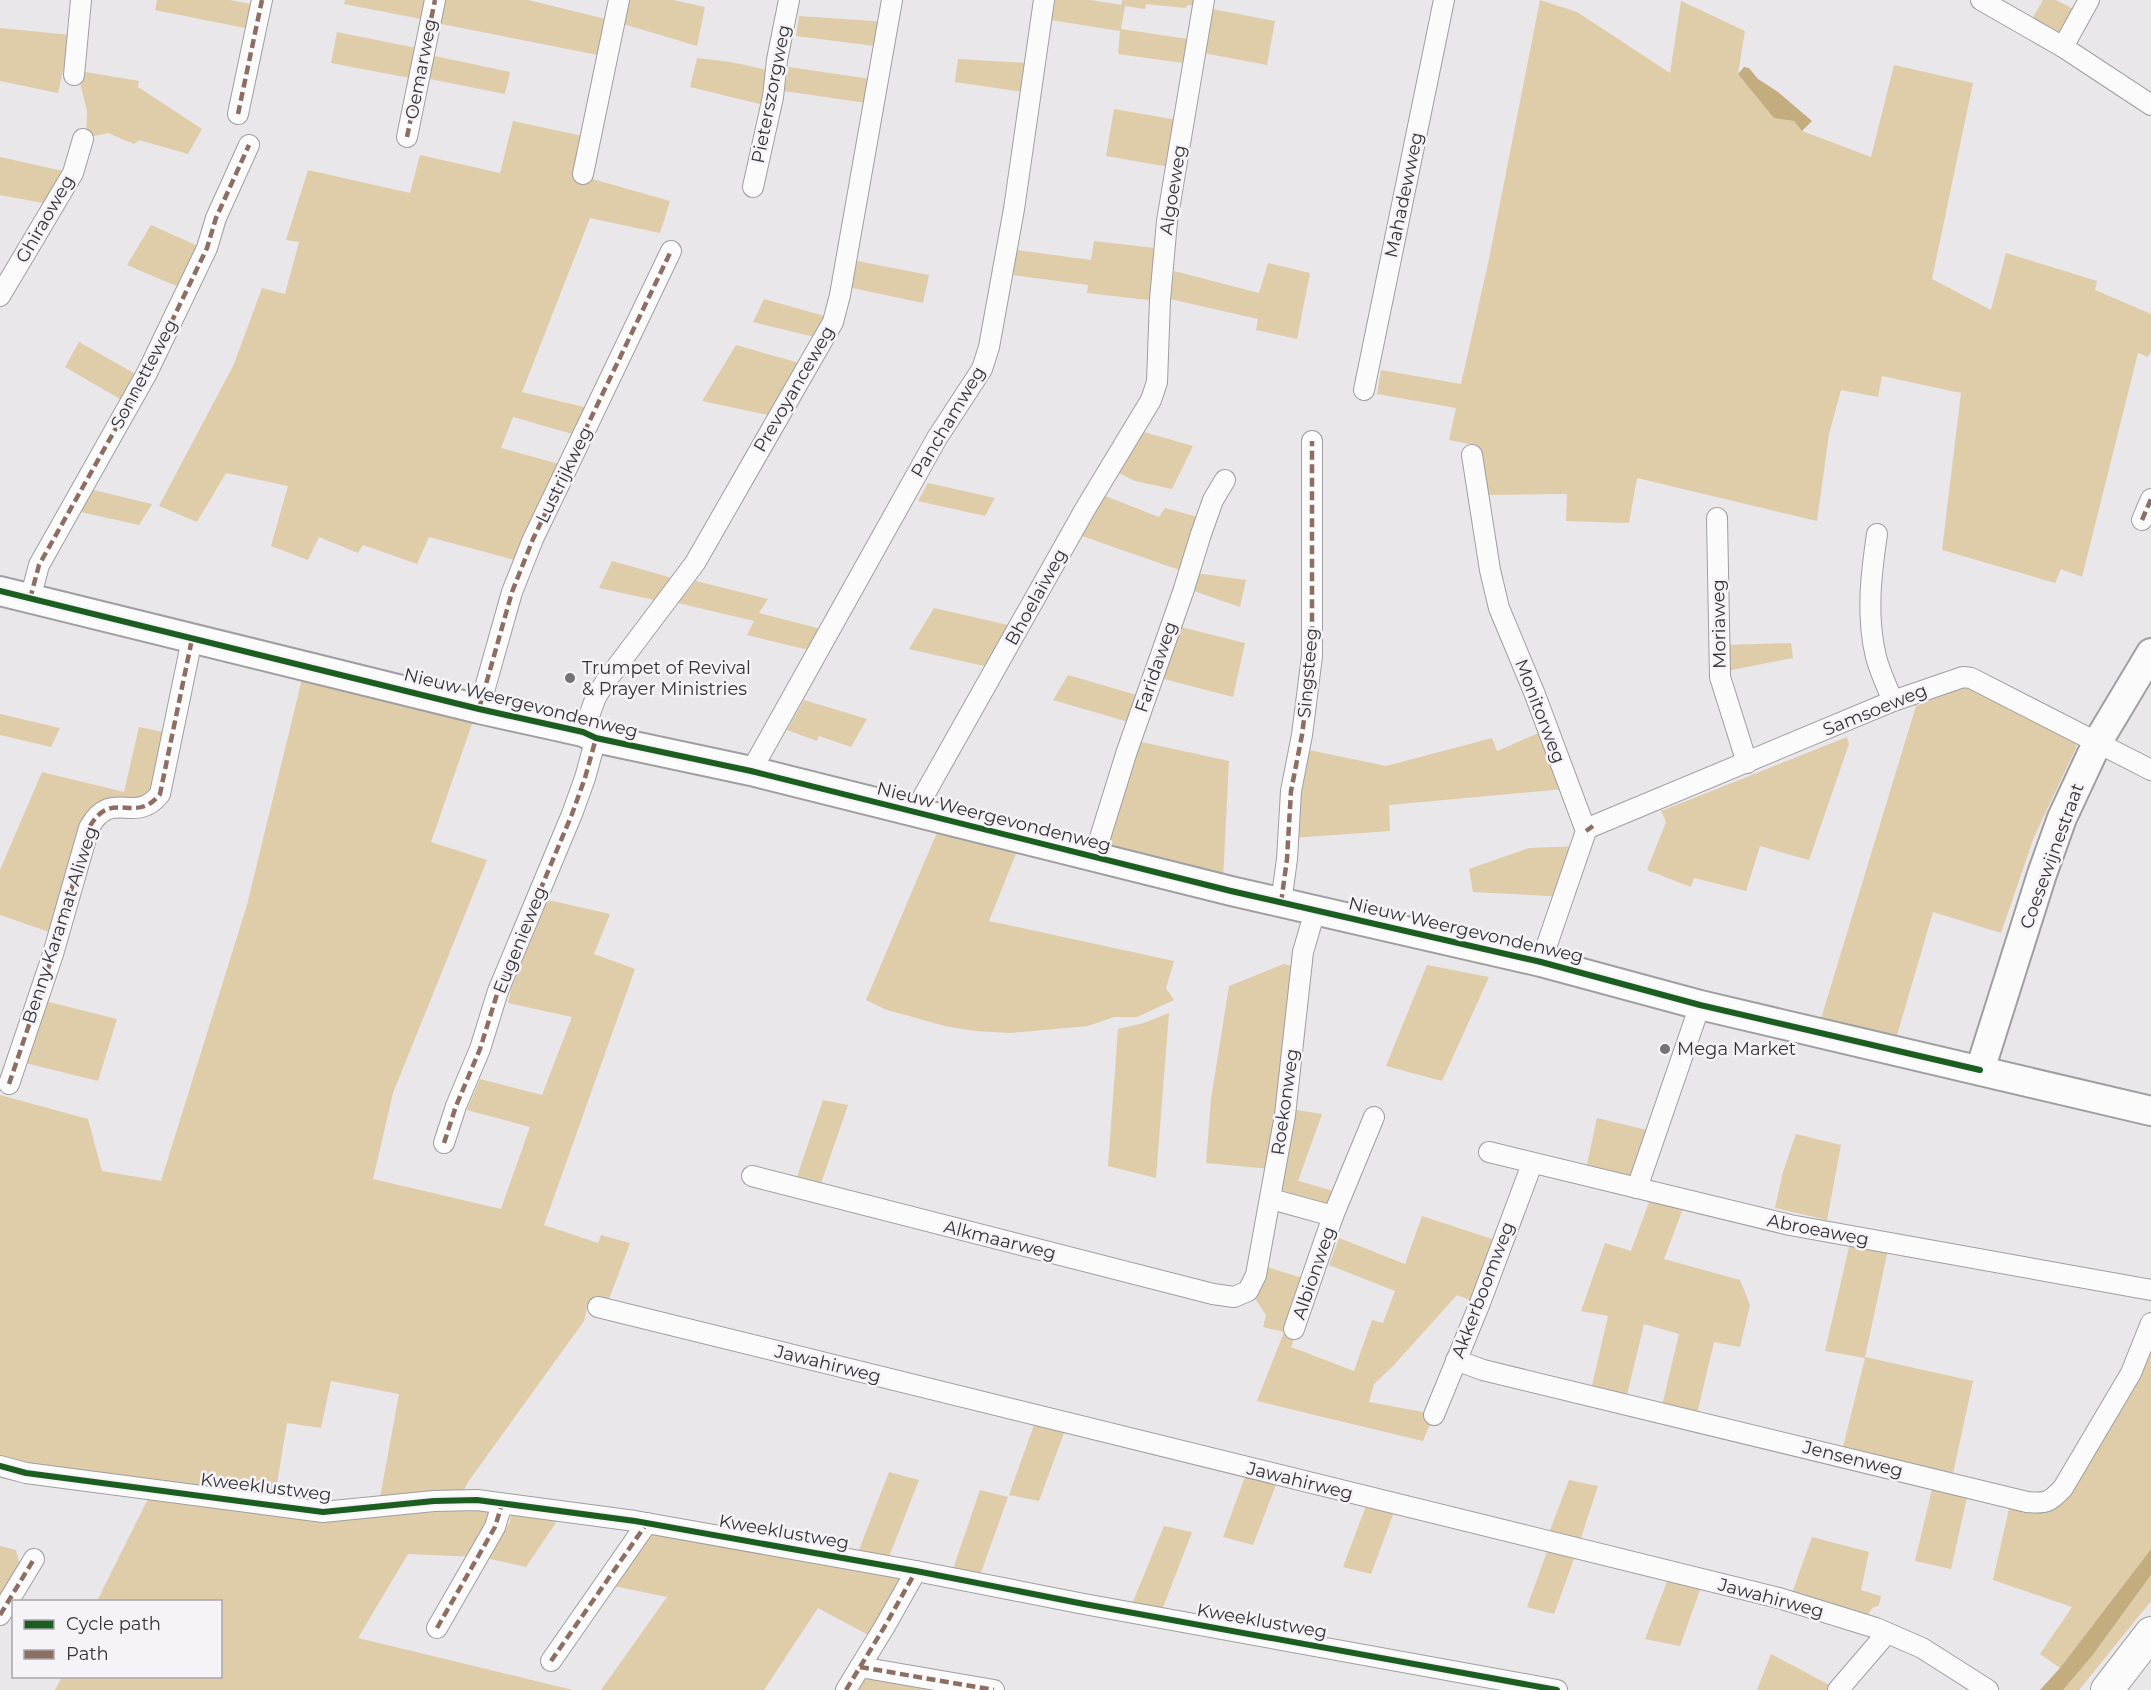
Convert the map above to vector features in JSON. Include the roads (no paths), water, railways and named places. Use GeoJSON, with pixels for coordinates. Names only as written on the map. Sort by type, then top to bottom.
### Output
{"type":"FeatureCollection","features":[{"type":"Feature","properties":{"kind":"main road"},"geometry":{"type":"LineString","coordinates":[[2107,1690],[2151,1633]]}},
{"type":"Feature","properties":{"kind":"street"},"geometry":{"type":"LineString","coordinates":[[74,75],[81,0]]}},
{"type":"Feature","properties":{"kind":"street"},"geometry":{"type":"LineString","coordinates":[[238,114],[262,0]]}},
{"type":"Feature","properties":{"kind":"street","name":"Oemarweg"},"geometry":{"type":"LineString","coordinates":[[407,137],[435,0]]}},
{"type":"Feature","properties":{"kind":"street"},"geometry":{"type":"LineString","coordinates":[[583,174],[619,0]]}},
{"type":"Feature","properties":{"kind":"street","name":"Pieterszorgweg"},"geometry":{"type":"LineString","coordinates":[[753,187],[773,97],[777,60],[789,0]]}},
{"type":"Feature","properties":{"kind":"street","name":"Prevoyanceweg"},"geometry":{"type":"LineString","coordinates":[[590,735],[596,698],[606,681],[695,563],[833,322],[840,295],[892,0]]}},
{"type":"Feature","properties":{"kind":"street","name":"Panchamweg"},"geometry":{"type":"LineString","coordinates":[[751,771],[937,438],[982,369],[989,347],[1014,209],[1044,0]]}},
{"type":"Feature","properties":{"kind":"street","name":"Algoeweg"},"geometry":{"type":"LineString","coordinates":[[1157,382],[1160,300],[1167,221],[1204,0]]}},
{"type":"Feature","properties":{"kind":"street","name":"Mahadewweg"},"geometry":{"type":"LineString","coordinates":[[1364,390],[1444,0]]}},
{"type":"Feature","properties":{"kind":"street"},"geometry":{"type":"LineString","coordinates":[[2063,47],[2089,0]]}},
{"type":"Feature","properties":{"kind":"street"},"geometry":{"type":"LineString","coordinates":[[1985,1],[2063,47],[2151,105]]}},
{"type":"Feature","properties":{"kind":"street","name":"Ghiraoweg"},"geometry":{"type":"LineString","coordinates":[[0,296],[73,173],[83,139]]}},
{"type":"Feature","properties":{"kind":"street","name":"Sonnetteweg"},"geometry":{"type":"LineString","coordinates":[[30,599],[39,565],[147,372],[207,248],[216,218],[249,145]]}},
{"type":"Feature","properties":{"kind":"street","name":"Lustrijkweg"},"geometry":{"type":"LineString","coordinates":[[479,709],[512,592],[533,539],[671,251]]}},
{"type":"Feature","properties":{"kind":"street","name":"Bhoelaiweg"},"geometry":{"type":"LineString","coordinates":[[914,813],[1084,511],[1151,400],[1157,382]]}},
{"type":"Feature","properties":{"kind":"street","name":"Singsteeg"},"geometry":{"type":"LineString","coordinates":[[1281,903],[1287,859],[1290,791],[1302,735],[1312,656],[1312,441]]}},
{"type":"Feature","properties":{"kind":"street","name":"Monitorweg"},"geometry":{"type":"LineString","coordinates":[[1472,455],[1490,570],[1499,608],[1534,692],[1586,831],[1541,962]]}},
{"type":"Feature","properties":{"kind":"street","name":"Faridaweg"},"geometry":{"type":"LineString","coordinates":[[1094,857],[1127,751],[1213,500],[1225,480]]}},
{"type":"Feature","properties":{"kind":"street"},"geometry":{"type":"LineString","coordinates":[[2142,520],[2151,499]]}},
{"type":"Feature","properties":{"kind":"street","name":"Moriaweg"},"geometry":{"type":"LineString","coordinates":[[1717,518],[1720,677],[1748,763]]}},
{"type":"Feature","properties":{"kind":"street"},"geometry":{"type":"LineString","coordinates":[[1877,534],[1870,584],[1872,636],[1881,672],[1893,701]]}},
{"type":"Feature","properties":{"kind":"street","name":"Nieuw Weergevondenweg"},"geometry":{"type":"LineString","coordinates":[[0,591],[479,709],[751,771],[1281,903],[1541,962],[1700,1005],[2151,1112]]}},
{"type":"Feature","properties":{"kind":"street","name":"Benny Karamat Aliweg"},"geometry":{"type":"LineString","coordinates":[[9,1084],[53,954],[88,828],[94,818],[105,809],[116,806],[142,808],[152,804],[160,794],[192,639]]}},
{"type":"Feature","properties":{"kind":"street","name":"Coesewijnestraat"},"geometry":{"type":"LineString","coordinates":[[1980,1070],[2062,818],[2097,743],[2151,653]]}},
{"type":"Feature","properties":{"kind":"street","name":"Samsoeweg"},"geometry":{"type":"LineString","coordinates":[[1593,826],[1893,701],[1957,678],[1967,677],[2151,770]]}},
{"type":"Feature","properties":{"kind":"street","name":"Eugenieweg"},"geometry":{"type":"LineString","coordinates":[[444,1143],[456,1106],[480,1049],[498,991],[585,778],[590,735]]}},
{"type":"Feature","properties":{"kind":"street","name":"Roekonweg"},"geometry":{"type":"LineString","coordinates":[[1248,1291],[1256,1275],[1271,1199],[1285,1115],[1303,952],[1316,911]]}},
{"type":"Feature","properties":{"kind":"street"},"geometry":{"type":"LineString","coordinates":[[1636,1188],[1700,1005]]}},
{"type":"Feature","properties":{"kind":"street","name":"Albionweg"},"geometry":{"type":"LineString","coordinates":[[1294,1329],[1333,1216],[1374,1117]]}},
{"type":"Feature","properties":{"kind":"street","name":"Abroeaweg"},"geometry":{"type":"LineString","coordinates":[[1489,1152],[1790,1225],[2151,1290]]}},
{"type":"Feature","properties":{"kind":"street","name":"Akkerboomweg"},"geometry":{"type":"LineString","coordinates":[[1434,1415],[1480,1303],[1532,1164]]}},
{"type":"Feature","properties":{"kind":"street","name":"Alkmaarweg"},"geometry":{"type":"LineString","coordinates":[[752,1176],[1213,1294],[1234,1297],[1248,1291]]}},
{"type":"Feature","properties":{"kind":"street","name":"Albionweg"},"geometry":{"type":"LineString","coordinates":[[1271,1199],[1333,1216]]}},
{"type":"Feature","properties":{"kind":"street","name":"Jawahirweg"},"geometry":{"type":"LineString","coordinates":[[598,1307],[1779,1598],[1887,1633],[1922,1648],[1988,1690]]}},
{"type":"Feature","properties":{"kind":"street","name":"Jensenweg"},"geometry":{"type":"LineString","coordinates":[[1456,1360],[1483,1370],[2027,1502],[2039,1503],[2048,1502],[2063,1488],[2131,1373],[2151,1323]]}},
{"type":"Feature","properties":{"kind":"street","name":"Kweeklustweg"},"geometry":{"type":"LineString","coordinates":[[0,1466],[26,1473],[323,1512],[434,1501],[477,1500],[536,1507],[647,1523],[916,1571],[1557,1690]]}},
{"type":"Feature","properties":{"kind":"street"},"geometry":{"type":"LineString","coordinates":[[436,1628],[495,1527],[502,1504]]}},
{"type":"Feature","properties":{"kind":"street"},"geometry":{"type":"LineString","coordinates":[[551,1661],[647,1523]]}},
{"type":"Feature","properties":{"kind":"street"},"geometry":{"type":"LineString","coordinates":[[0,1615],[34,1559]]}},
{"type":"Feature","properties":{"kind":"street"},"geometry":{"type":"LineString","coordinates":[[846,1690],[916,1571]]}},
{"type":"Feature","properties":{"kind":"street"},"geometry":{"type":"LineString","coordinates":[[1838,1690],[1887,1633]]}},
{"type":"Feature","properties":{"kind":"street"},"geometry":{"type":"LineString","coordinates":[[860,1667],[994,1690]]}},
{"type":"Feature","properties":{"kind":"place","name":"Trumpet of Revival & Prayer Ministries"},"geometry":{"type":"Point","coordinates":[570,678]}},
{"type":"Feature","properties":{"kind":"place","name":"Mega Market"},"geometry":{"type":"Point","coordinates":[1665,1049]}}]}
